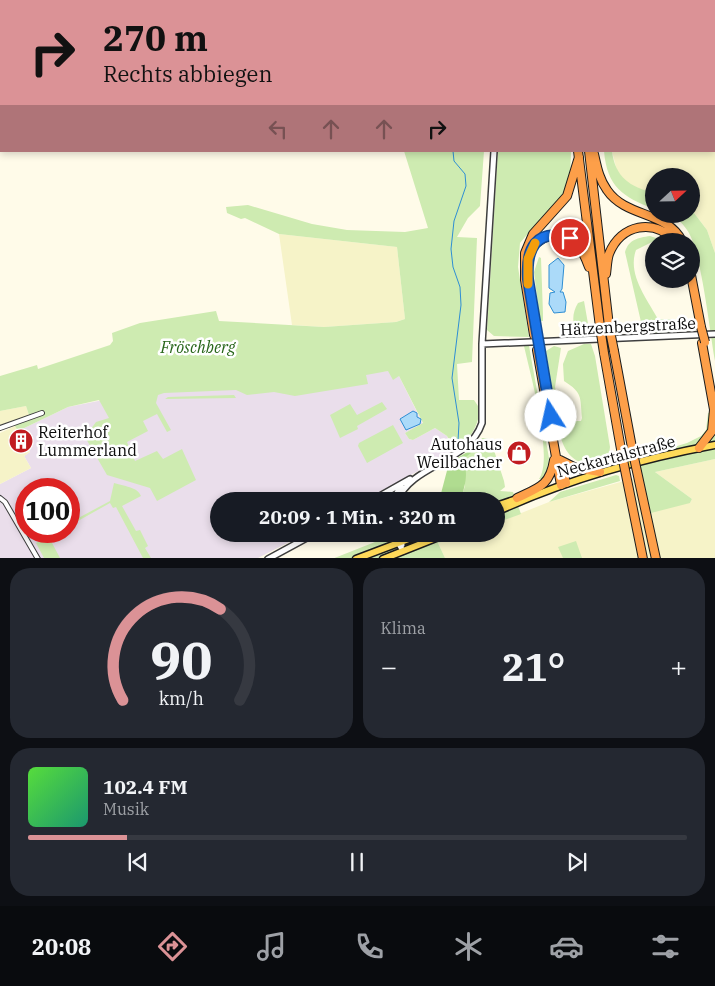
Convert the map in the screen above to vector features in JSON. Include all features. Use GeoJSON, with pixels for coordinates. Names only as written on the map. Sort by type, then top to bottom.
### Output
{"type":"FeatureCollection","features":[{"type":"Feature","properties":{"kind":"highway"},"geometry":{"type":"LineString","coordinates":[[591,152],[602,183],[615,199],[632,210],[666,223],[677,233]]}},
{"type":"Feature","properties":{"kind":"highway"},"geometry":{"type":"LineString","coordinates":[[591,152],[604,286],[610,326],[632,453],[656,558]]}},
{"type":"Feature","properties":{"kind":"highway"},"geometry":{"type":"LineString","coordinates":[[579,154],[592,273],[604,353],[643,558]]}},
{"type":"Feature","properties":{"kind":"highway"},"geometry":{"type":"LineString","coordinates":[[536,335],[525,280],[524,253],[533,234],[568,196],[579,154]]}},
{"type":"Feature","properties":{"kind":"highway"},"geometry":{"type":"LineString","coordinates":[[604,286],[608,256],[613,245],[632,229],[651,226],[663,233]]}},
{"type":"Feature","properties":{"kind":"highway"},"geometry":{"type":"LineString","coordinates":[[563,484],[538,350],[528,279],[528,259],[532,246],[540,239],[555,235],[570,238],[579,247],[592,273]]}},
{"type":"Feature","properties":{"kind":"highway"},"geometry":{"type":"LineString","coordinates":[[691,288],[700,327]]}},
{"type":"Feature","properties":{"kind":"highway"},"geometry":{"type":"LineString","coordinates":[[693,288],[715,398]]}},
{"type":"Feature","properties":{"kind":"highway"},"geometry":{"type":"LineString","coordinates":[[699,448],[712,431],[714,412],[703,342]]}},
{"type":"Feature","properties":{"kind":"highway"},"geometry":{"type":"LineString","coordinates":[[557,458],[576,468],[600,472]]}},
{"type":"Feature","properties":{"kind":"highway"},"geometry":{"type":"LineString","coordinates":[[517,498],[547,481],[557,458]]}},
{"type":"Feature","properties":{"kind":"main road","name":"Neckartalstraße"},"geometry":{"type":"LineString","coordinates":[[505,508],[526,497],[600,472],[715,445]]}},
{"type":"Feature","properties":{"kind":"main road","name":"Neckartalstraße"},"geometry":{"type":"LineString","coordinates":[[505,503],[526,497]]}},
{"type":"Feature","properties":{"kind":"main road"},"geometry":{"type":"LineString","coordinates":[[356,558],[399,542]]}},
{"type":"Feature","properties":{"kind":"main road"},"geometry":{"type":"LineString","coordinates":[[382,558],[424,542]]}},
{"type":"Feature","properties":{"kind":"street"},"geometry":{"type":"LineString","coordinates":[[403,492],[408,484],[457,454],[474,438],[482,422],[482,344],[494,152]]}},
{"type":"Feature","properties":{"kind":"street","name":"Hätzenbergstraße"},"geometry":{"type":"LineString","coordinates":[[482,344],[715,334]]}},
{"type":"Feature","properties":{"kind":"street"},"geometry":{"type":"LineString","coordinates":[[0,428],[42,413]]}},
{"type":"Feature","properties":{"kind":"street"},"geometry":{"type":"LineString","coordinates":[[387,492],[457,454]]}},
{"type":"Feature","properties":{"kind":"street"},"geometry":{"type":"LineString","coordinates":[[397,492],[402,484]]}},
{"type":"Feature","properties":{"kind":"street"},"geometry":{"type":"LineString","coordinates":[[0,498],[5,502],[38,558]]}},
{"type":"Feature","properties":{"kind":"street"},"geometry":{"type":"LineString","coordinates":[[268,558],[299,542]]}},
{"type":"Feature","properties":{"kind":"street"},"geometry":{"type":"LineString","coordinates":[[399,542],[402,551]]}},
{"type":"Feature","properties":{"kind":"shaded area"},"geometry":{"type":"Polygon","coordinates":[[[612,152],[715,152],[715,253],[707,230],[700,221],[700,168],[645,168],[645,190],[636,188],[625,181],[617,171],[612,152]]]}},
{"type":"Feature","properties":{"kind":"shaded area"},"geometry":{"type":"Polygon","coordinates":[[[279,234],[397,247],[405,319],[396,322],[324,327],[292,325],[279,234]]]}},
{"type":"Feature","properties":{"kind":"shaded area"},"geometry":{"type":"Polygon","coordinates":[[[388,371],[399,376],[423,424],[405,433],[409,439],[413,440],[435,428],[447,436],[452,448],[450,453],[381,492],[210,492],[210,542],[289,542],[258,558],[0,558],[0,484],[31,468],[24,456],[30,452],[18,431],[68,407],[133,394],[388,371]]]}},
{"type":"Feature","properties":{"kind":"shaded area"},"geometry":{"type":"Polygon","coordinates":[[[26,406],[29,415],[0,425],[0,411],[26,406]]]}},
{"type":"Feature","properties":{"kind":"shaded area"},"geometry":{"type":"Polygon","coordinates":[[[15,426],[30,452],[24,456],[31,468],[0,484],[0,433],[15,426]]]}},
{"type":"Feature","properties":{"kind":"shaded area"},"geometry":{"type":"Polygon","coordinates":[[[715,459],[715,558],[445,558],[438,543],[505,542],[505,519],[549,502],[642,476],[690,503],[692,499],[655,472],[715,459]]]}},
{"type":"Feature","properties":{"kind":"green space","name":"Fröschberg"},"geometry":{"type":"Polygon","coordinates":[[[404,152],[484,152],[480,206],[468,218],[457,237],[477,238],[472,362],[457,364],[459,400],[474,400],[480,409],[469,438],[454,449],[447,436],[435,428],[413,440],[409,439],[405,433],[423,423],[399,376],[393,380],[388,371],[366,375],[368,384],[295,396],[274,392],[247,395],[236,390],[164,393],[158,395],[156,403],[171,430],[167,432],[157,414],[143,421],[148,431],[127,442],[135,461],[157,451],[163,459],[182,449],[196,480],[157,501],[150,488],[107,475],[85,437],[96,422],[109,418],[99,400],[68,407],[18,431],[12,421],[29,415],[26,406],[0,411],[0,376],[37,365],[38,369],[110,345],[113,341],[112,333],[140,323],[216,311],[219,321],[324,327],[396,322],[405,319],[397,247],[279,234],[245,218],[241,219],[227,213],[226,207],[248,205],[312,224],[347,230],[405,232],[428,228],[404,152]]]}},
{"type":"Feature","properties":{"kind":"green space"},"geometry":{"type":"Polygon","coordinates":[[[498,152],[571,152],[570,179],[561,202],[541,218],[520,243],[518,267],[529,337],[494,336],[487,330],[498,152]]]}},
{"type":"Feature","properties":{"kind":"green space"},"geometry":{"type":"Polygon","coordinates":[[[604,152],[612,152],[616,168],[625,180],[645,191],[645,205],[625,195],[618,189],[609,174],[604,152]]]}},
{"type":"Feature","properties":{"kind":"green space"},"geometry":{"type":"Polygon","coordinates":[[[700,221],[707,230],[715,253],[715,361],[700,268],[700,233],[688,233],[681,223],[700,223],[700,221]]]}},
{"type":"Feature","properties":{"kind":"green space"},"geometry":{"type":"Polygon","coordinates":[[[645,237],[645,246],[636,250],[634,268],[636,277],[658,319],[673,319],[674,332],[644,335],[625,252],[629,244],[645,237]]]}},
{"type":"Feature","properties":{"kind":"green space"},"geometry":{"type":"Polygon","coordinates":[[[539,257],[541,258],[543,321],[540,321],[534,272],[539,257]]]}},
{"type":"Feature","properties":{"kind":"green space"},"geometry":{"type":"Polygon","coordinates":[[[584,301],[590,335],[579,332],[573,319],[578,303],[584,301]]]}},
{"type":"Feature","properties":{"kind":"green space"},"geometry":{"type":"Polygon","coordinates":[[[584,344],[591,344],[595,356],[610,447],[608,462],[599,464],[583,463],[571,457],[560,435],[572,427],[569,423],[571,421],[581,421],[582,418],[578,392],[564,381],[563,364],[568,351],[584,344]]]}},
{"type":"Feature","properties":{"kind":"green space"},"geometry":{"type":"Polygon","coordinates":[[[524,346],[529,346],[549,458],[547,469],[542,479],[539,479],[543,469],[542,435],[524,346]]]}},
{"type":"Feature","properties":{"kind":"green space"},"geometry":{"type":"Polygon","coordinates":[[[554,346],[561,348],[555,387],[563,426],[560,426],[557,422],[546,351],[554,346]]]}},
{"type":"Feature","properties":{"kind":"green space"},"geometry":{"type":"Polygon","coordinates":[[[234,395],[236,398],[165,399],[168,397],[234,395]]]}},
{"type":"Feature","properties":{"kind":"green space"},"geometry":{"type":"Polygon","coordinates":[[[382,402],[387,409],[357,426],[358,429],[340,438],[330,415],[350,404],[357,415],[382,402]]]}},
{"type":"Feature","properties":{"kind":"green space"},"geometry":{"type":"Polygon","coordinates":[[[715,412],[715,459],[655,472],[692,499],[690,503],[651,513],[638,458],[687,443],[701,436],[706,430],[708,413],[715,412]]]}},
{"type":"Feature","properties":{"kind":"green space"},"geometry":{"type":"Polygon","coordinates":[[[393,425],[403,443],[367,463],[358,446],[359,443],[393,425]]]}},
{"type":"Feature","properties":{"kind":"green space"},"geometry":{"type":"Polygon","coordinates":[[[482,438],[487,438],[491,441],[504,481],[505,487],[500,491],[513,492],[521,514],[505,520],[505,492],[463,492],[465,486],[463,459],[482,438]]]}},
{"type":"Feature","properties":{"kind":"green space"},"geometry":{"type":"Polygon","coordinates":[[[469,451],[471,453],[463,459],[466,475],[463,492],[441,492],[449,463],[469,451]]]}},
{"type":"Feature","properties":{"kind":"green space"},"geometry":{"type":"Polygon","coordinates":[[[616,475],[619,476],[620,481],[549,502],[560,492],[616,475]]]}},
{"type":"Feature","properties":{"kind":"green space"},"geometry":{"type":"Polygon","coordinates":[[[114,483],[134,489],[139,493],[141,496],[122,506],[136,531],[140,530],[148,546],[145,548],[151,558],[143,558],[116,507],[113,508],[110,503],[80,520],[80,517],[110,501],[114,483]]]}},
{"type":"Feature","properties":{"kind":"green space"},"geometry":{"type":"Polygon","coordinates":[[[576,541],[582,558],[563,558],[558,547],[576,541]]]}},
{"type":"Feature","properties":{"kind":"green space"},"geometry":{"type":"Polygon","coordinates":[[[375,542],[441,542],[438,543],[445,558],[335,558],[375,542]]]}},
{"type":"Feature","properties":{"kind":"green space"},"geometry":{"type":"Polygon","coordinates":[[[36,543],[52,543],[60,558],[44,558],[36,543]]]}},
{"type":"Feature","properties":{"kind":"water"},"geometry":{"type":"Polygon","coordinates":[[[558,258],[564,265],[562,289],[560,292],[563,292],[566,302],[565,312],[554,313],[549,304],[550,293],[555,292],[549,288],[549,265],[558,258]]]}},
{"type":"Feature","properties":{"kind":"water"},"geometry":{"type":"Polygon","coordinates":[[[413,411],[421,419],[420,424],[406,430],[400,419],[413,411]]]}},
{"type":"Feature","properties":{"kind":"waterway"},"geometry":{"type":"LineString","coordinates":[[453,152],[454,161],[465,174],[466,186],[454,221],[451,249],[453,267],[460,287],[461,305],[452,378],[459,423],[458,441]]}},
{"type":"Feature","properties":{"kind":"slow traffic"},"geometry":{"type":"LineString","coordinates":[[528,284],[528,254],[535,243]]}},
{"type":"Feature","properties":{"kind":"place","name":"Reiterhof Lummerland"},"geometry":{"type":"Point","coordinates":[21,441]}},
{"type":"Feature","properties":{"kind":"place","name":"Autohaus Weilbacher"},"geometry":{"type":"Point","coordinates":[519,453]}},
{"type":"Feature","properties":{"kind":"route"},"geometry":{"type":"LineString","coordinates":[[551,416],[528,279],[528,254],[532,246],[540,239],[555,235],[570,238]]}}]}
